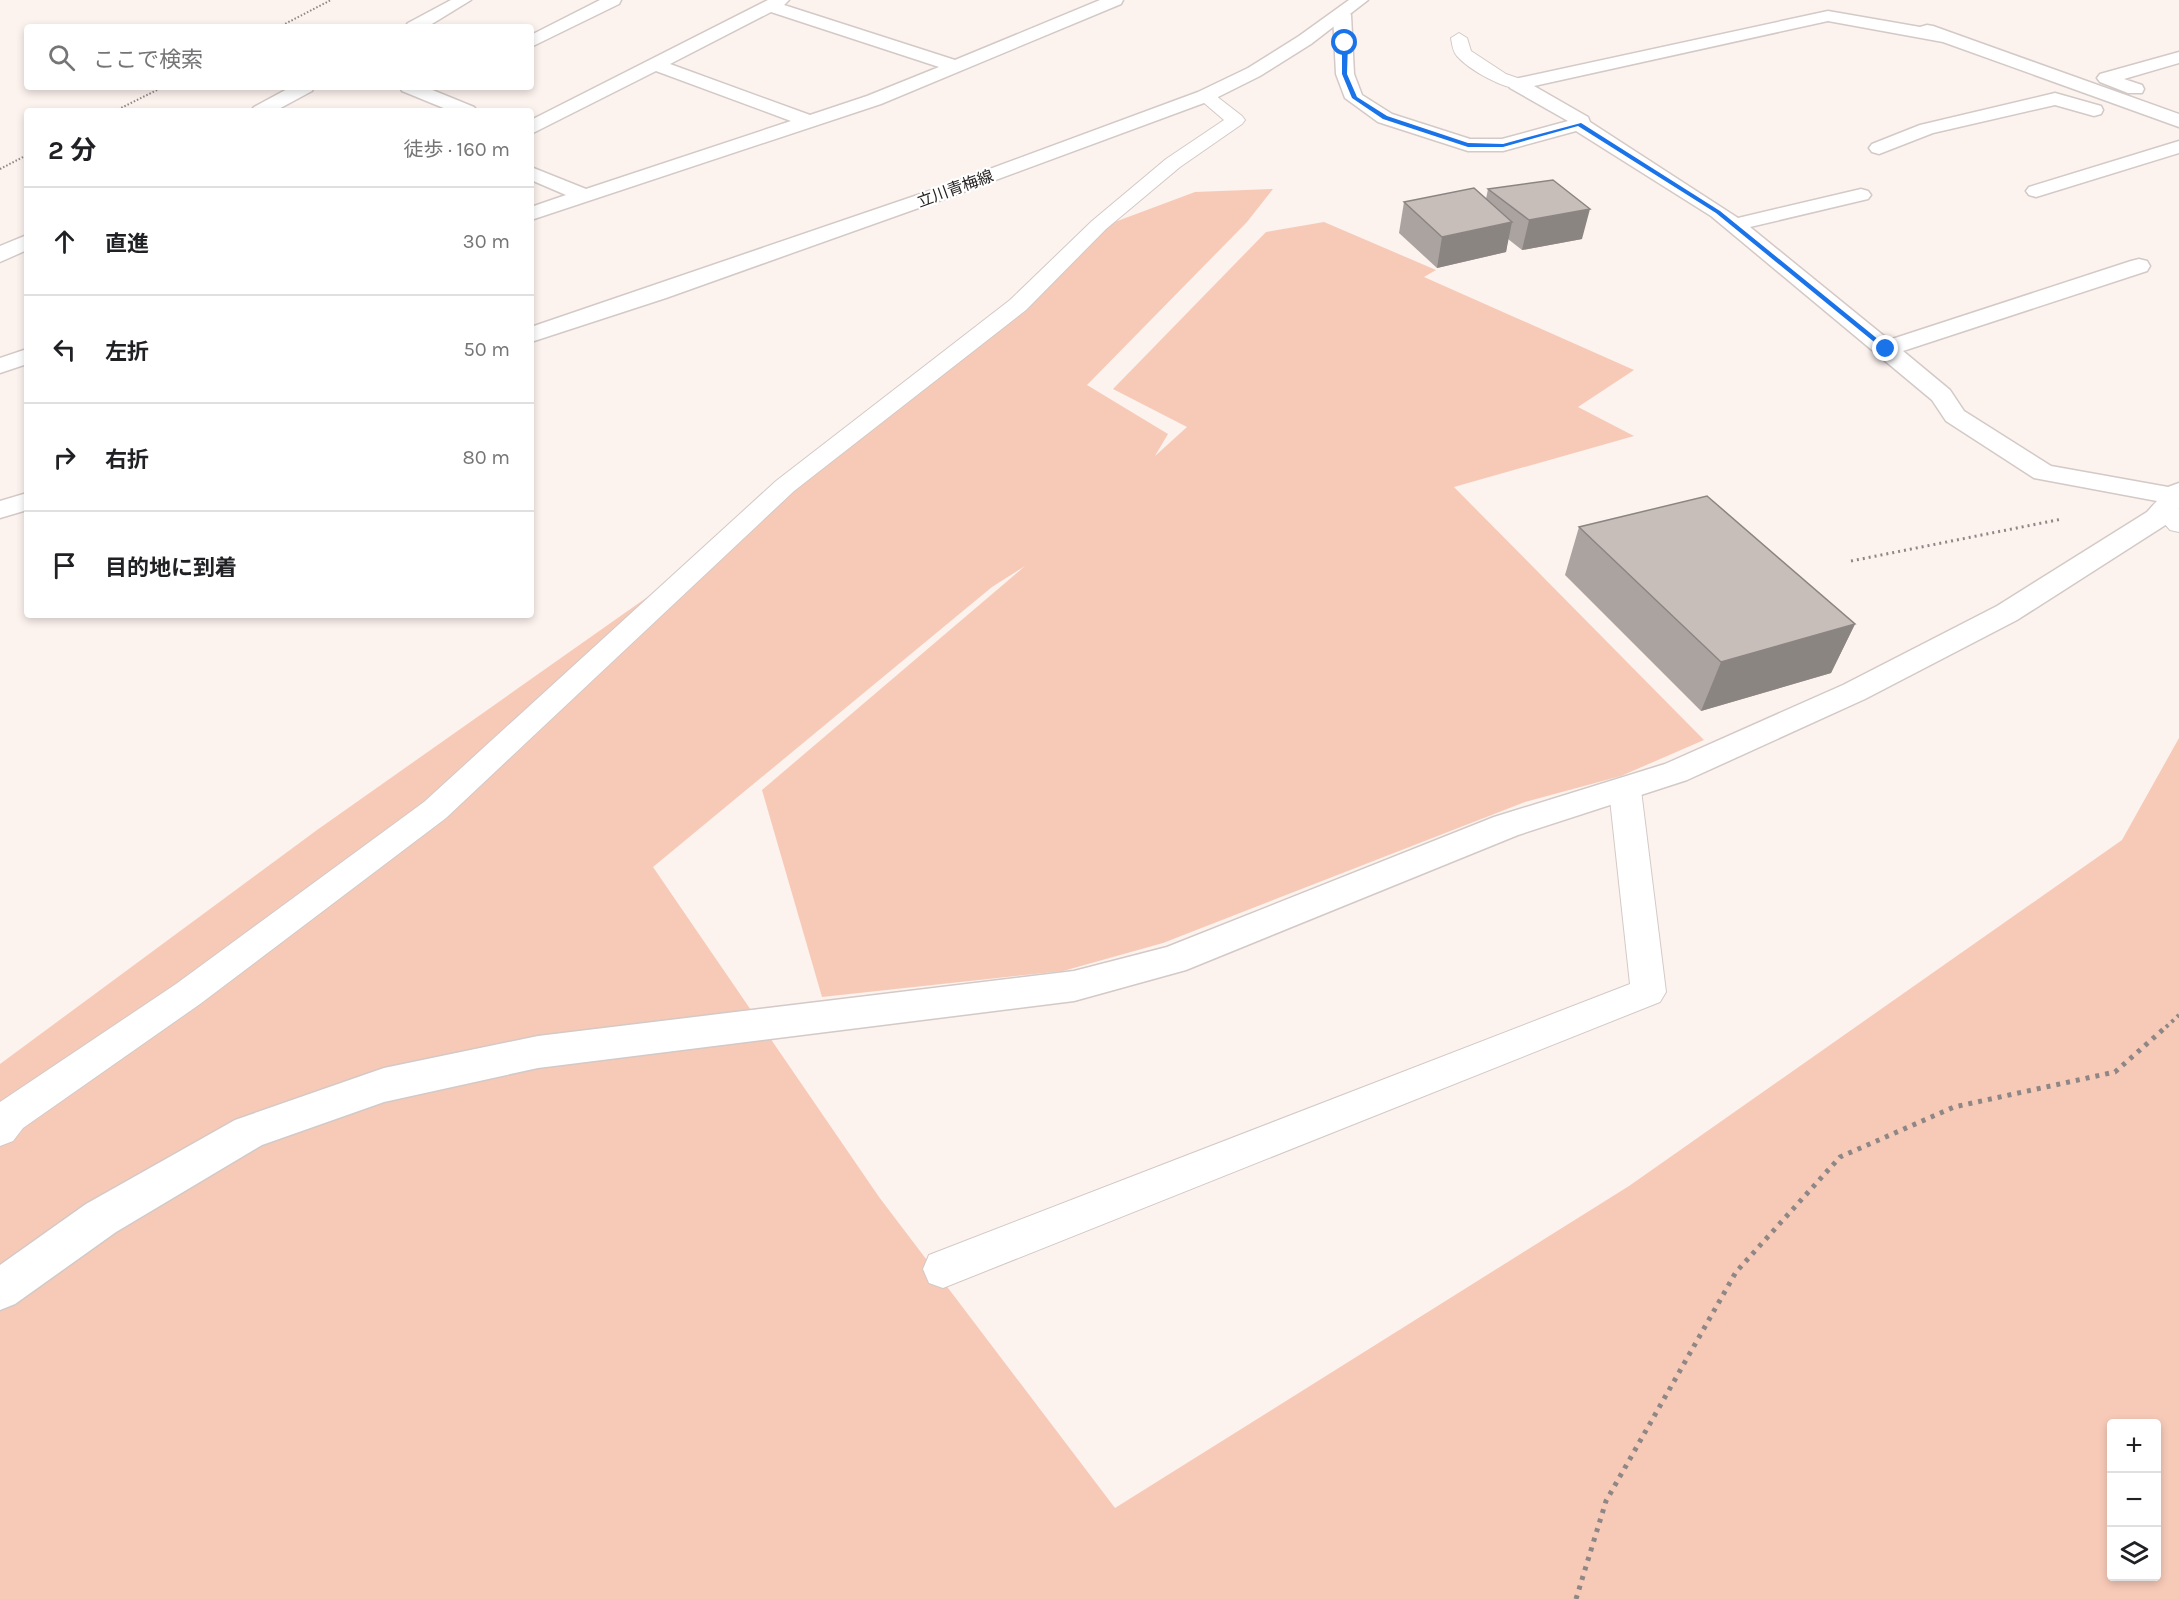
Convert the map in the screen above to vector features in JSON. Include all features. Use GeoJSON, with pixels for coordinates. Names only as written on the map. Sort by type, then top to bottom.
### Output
{"type":"FeatureCollection","features":[{"type":"Feature","properties":{"kind":"street"},"geometry":{"type":"LineString","coordinates":[[419,24],[463,0]]}},
{"type":"Feature","properties":{"kind":"street"},"geometry":{"type":"LineString","coordinates":[[534,40],[613,0]]}},
{"type":"Feature","properties":{"kind":"street"},"geometry":{"type":"LineString","coordinates":[[534,213],[874,100],[1115,0]]}},
{"type":"Feature","properties":{"kind":"street","name":"立川青梅線"},"geometry":{"type":"LineString","coordinates":[[534,334],[948,191],[1205,96],[1254,72],[1342,15],[1360,0]]}},
{"type":"Feature","properties":{"kind":"street"},"geometry":{"type":"LineString","coordinates":[[1843,0],[2179,120]]}},
{"type":"Feature","properties":{"kind":"street"},"geometry":{"type":"LineString","coordinates":[[534,126],[775,3],[958,67]]}},
{"type":"Feature","properties":{"kind":"street"},"geometry":{"type":"LineString","coordinates":[[1073,3],[1094,9]]}},
{"type":"Feature","properties":{"kind":"street"},"geometry":{"type":"LineString","coordinates":[[1342,15],[1345,74],[1354,98],[1385,117],[1468,145],[1503,145],[1579,124],[1667,178],[1733,225],[1941,395],[1954,416],[2043,472],[2174,505]]}},
{"type":"Feature","properties":{"kind":"street"},"geometry":{"type":"LineString","coordinates":[[1517,84],[1828,16],[1946,36]]}},
{"type":"Feature","properties":{"kind":"street"},"geometry":{"type":"LineString","coordinates":[[2179,57],[2106,78],[2179,106]]}},
{"type":"Feature","properties":{"kind":"street"},"geometry":{"type":"LineString","coordinates":[[654,64],[809,121]]}},
{"type":"Feature","properties":{"kind":"street"},"geometry":{"type":"LineString","coordinates":[[1517,84],[1581,121],[1579,124]]}},
{"type":"Feature","properties":{"kind":"street"},"geometry":{"type":"LineString","coordinates":[[266,108],[300,90]]}},
{"type":"Feature","properties":{"kind":"street"},"geometry":{"type":"LineString","coordinates":[[435,91],[462,108]]}},
{"type":"Feature","properties":{"kind":"street"},"geometry":{"type":"LineString","coordinates":[[1879,148],[1928,129],[2055,99],[2179,134]]}},
{"type":"Feature","properties":{"kind":"street"},"geometry":{"type":"LineString","coordinates":[[2036,191],[2179,147]]}},
{"type":"Feature","properties":{"kind":"street"},"geometry":{"type":"LineString","coordinates":[[534,174],[585,196]]}},
{"type":"Feature","properties":{"kind":"street"},"geometry":{"type":"LineString","coordinates":[[1733,225],[1860,195]]}},
{"type":"Feature","properties":{"kind":"street"},"geometry":{"type":"LineString","coordinates":[[0,255],[24,242]]}},
{"type":"Feature","properties":{"kind":"street"},"geometry":{"type":"LineString","coordinates":[[1886,349],[2139,266]]}},
{"type":"Feature","properties":{"kind":"street"},"geometry":{"type":"LineString","coordinates":[[0,366],[24,357]]}},
{"type":"Feature","properties":{"kind":"street"},"geometry":{"type":"LineString","coordinates":[[0,510],[24,502]]}},
{"type":"Feature","properties":{"kind":"street"},"geometry":{"type":"LineString","coordinates":[[0,1290],[101,1218],[249,1132],[384,1085],[538,1052],[1074,986],[1173,960],[1506,826],[1676,772],[1854,692],[1997,618],[2157,518],[2174,505]]}},
{"type":"Feature","properties":{"kind":"lane"},"geometry":{"type":"LineString","coordinates":[[1459,38],[1463,53],[1500,78],[1517,84]]}},
{"type":"Feature","properties":{"kind":"lane"},"geometry":{"type":"LineString","coordinates":[[0,1129],[10,1116],[188,994],[435,810],[785,486],[1018,305],[1099,225],[1173,163],[1236,120],[1205,96]]}},
{"type":"Feature","properties":{"kind":"lane"},"geometry":{"type":"LineString","coordinates":[[943,1269],[1648,992],[1625,790]]}},
{"type":"Feature","properties":{"kind":"path"},"geometry":{"type":"LineString","coordinates":[[285,24],[331,0]]}},
{"type":"Feature","properties":{"kind":"path"},"geometry":{"type":"LineString","coordinates":[[121,108],[157,90]]}},
{"type":"Feature","properties":{"kind":"path"},"geometry":{"type":"LineString","coordinates":[[0,169],[24,157]]}},
{"type":"Feature","properties":{"kind":"path"},"geometry":{"type":"LineString","coordinates":[[1851,561],[2069,518]]}},
{"type":"Feature","properties":{"kind":"path"},"geometry":{"type":"LineString","coordinates":[[1576,1599],[1606,1500],[1736,1272],[1840,1157],[1954,1107],[2115,1072],[2179,1016]]}},
{"type":"Feature","properties":{"kind":"shaded area"},"geometry":{"type":"Polygon","coordinates":[[[1273,189],[1247,222],[1087,385],[1168,434],[1155,456],[1187,427],[1113,389],[1266,232],[1324,222],[1436,270],[1424,277],[1634,370],[1578,407],[1634,436],[1454,487],[1704,740],[1621,776],[1525,802],[1163,943],[1063,971],[822,997],[762,790],[1025,566],[992,587],[653,867],[879,1197],[1115,1508],[1629,1186],[2122,840],[2179,738],[2179,1599],[0,1599],[0,1064],[317,830],[761,517],[1026,307],[1112,223],[1195,192],[1273,189]]]}},
{"type":"Feature","properties":{"kind":"building"},"geometry":{"type":"Polygon","coordinates":[[[1553,180],[1590,209],[1529,220],[1488,189],[1553,180]]]}},
{"type":"Feature","properties":{"kind":"building"},"geometry":{"type":"Polygon","coordinates":[[[1474,188],[1512,222],[1442,237],[1404,202],[1474,188]]]}},
{"type":"Feature","properties":{"kind":"building"},"geometry":{"type":"Polygon","coordinates":[[[1707,496],[1855,624],[1721,662],[1579,527],[1707,496]]]}},
{"type":"Feature","properties":{"kind":"route"},"geometry":{"type":"LineString","coordinates":[[1345,43],[1345,74],[1354,98],[1385,117],[1468,145],[1503,145],[1579,124],[1718,212],[1886,349]]}}]}
